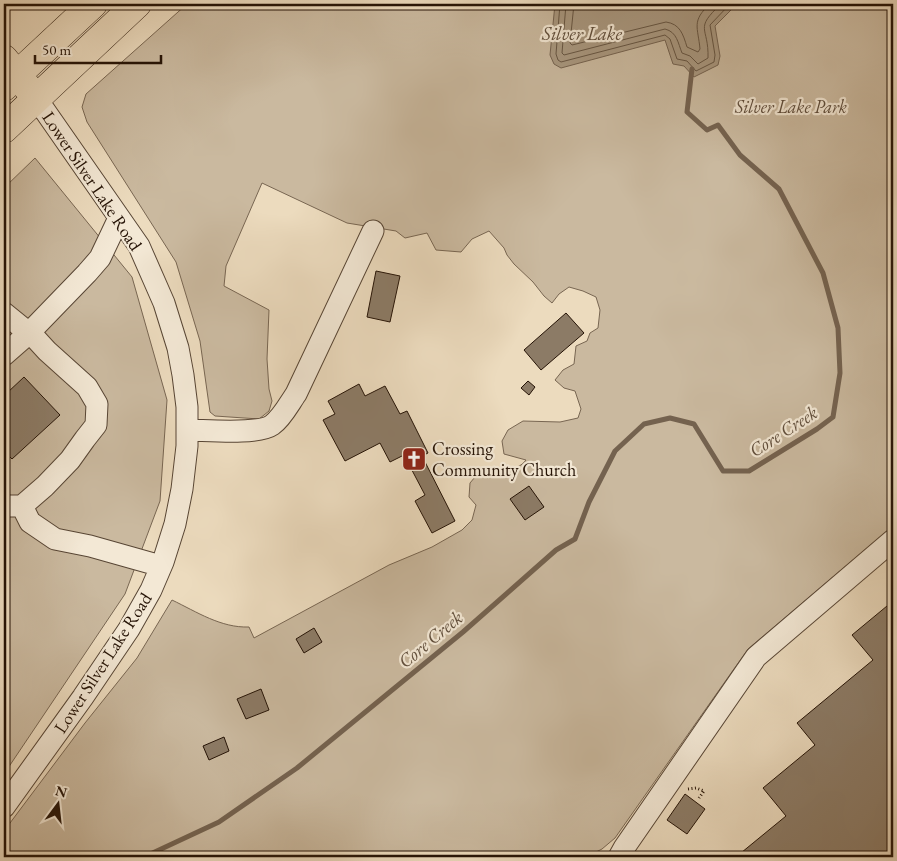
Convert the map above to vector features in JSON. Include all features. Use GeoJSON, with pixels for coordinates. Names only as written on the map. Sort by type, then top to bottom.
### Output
{"type":"FeatureCollection","features":[{"type":"Feature","properties":{"kind":"main road"},"geometry":{"type":"LineString","coordinates":[[36,98],[8,74],[93,4]]}},
{"type":"Feature","properties":{"kind":"main road"},"geometry":{"type":"LineString","coordinates":[[4,129],[137,4]]}},
{"type":"Feature","properties":{"kind":"street","name":"Lower Silver Lake Road"},"geometry":{"type":"LineString","coordinates":[[4,807],[83,697],[129,629],[151,590],[175,524],[182,489],[187,446],[187,407],[181,366],[178,348],[164,303],[138,246],[36,98]]}},
{"type":"Feature","properties":{"kind":"street"},"geometry":{"type":"LineString","coordinates":[[4,355],[28,334],[100,258],[119,218]]}},
{"type":"Feature","properties":{"kind":"street"},"geometry":{"type":"LineString","coordinates":[[187,430],[246,431],[272,426],[283,414],[296,394],[373,231]]}},
{"type":"Feature","properties":{"kind":"street"},"geometry":{"type":"LineString","coordinates":[[4,313],[36,339],[87,387],[97,404],[96,424],[70,460],[45,486],[13,505],[30,522],[54,539],[90,546],[161,566]]}},
{"type":"Feature","properties":{"kind":"street"},"geometry":{"type":"LineString","coordinates":[[619,857],[756,657],[893,540]]}},
{"type":"Feature","properties":{"kind":"green space","name":"Silver Lake Park"},"geometry":{"type":"Polygon","coordinates":[[[187,4],[893,4],[893,526],[748,649],[615,838],[602,849],[586,857],[4,857],[4,831],[85,723],[137,658],[172,600],[219,622],[239,627],[249,627],[254,638],[389,565],[432,547],[462,530],[472,520],[476,505],[469,497],[470,483],[480,471],[511,469],[526,460],[504,454],[502,441],[508,430],[523,421],[560,422],[578,418],[581,409],[575,391],[564,388],[555,380],[563,370],[574,364],[576,346],[587,341],[590,333],[598,328],[600,310],[596,297],[569,287],[559,294],[552,303],[514,264],[504,248],[489,231],[472,239],[461,252],[436,250],[427,233],[405,238],[396,231],[347,223],[262,183],[226,266],[224,286],[269,310],[267,359],[269,389],[272,401],[269,411],[259,419],[215,416],[210,412],[200,341],[176,262],[87,122],[82,107],[86,94],[187,4]]]}},
{"type":"Feature","properties":{"kind":"green space"},"geometry":{"type":"Polygon","coordinates":[[[35,158],[132,277],[167,400],[160,501],[125,594],[4,774],[4,188],[35,158]]]}},
{"type":"Feature","properties":{"kind":"water","name":"Silver Lake"},"geometry":{"type":"Polygon","coordinates":[[[555,4],[737,4],[715,26],[720,56],[718,65],[694,77],[684,66],[673,64],[665,40],[561,68],[554,64],[550,55],[555,4]]]}},
{"type":"Feature","properties":{"kind":"building"},"geometry":{"type":"Polygon","coordinates":[[[376,271],[400,276],[390,322],[367,317],[376,271]]]}},
{"type":"Feature","properties":{"kind":"building"},"geometry":{"type":"Polygon","coordinates":[[[566,313],[584,333],[541,370],[524,350],[566,313]]]}},
{"type":"Feature","properties":{"kind":"building"},"geometry":{"type":"Polygon","coordinates":[[[24,377],[60,415],[12,459],[4,451],[4,389],[7,393],[24,377]]]}},
{"type":"Feature","properties":{"kind":"building"},"geometry":{"type":"Polygon","coordinates":[[[528,381],[535,387],[529,395],[521,388],[528,381]]]}},
{"type":"Feature","properties":{"kind":"building","name":"Crossing Community Church"},"geometry":{"type":"Polygon","coordinates":[[[359,384],[365,396],[385,386],[400,414],[407,411],[428,453],[422,456],[455,521],[432,533],[415,501],[425,495],[404,455],[390,462],[380,443],[345,461],[323,420],[335,414],[328,401],[359,384]]]}},
{"type":"Feature","properties":{"kind":"building"},"geometry":{"type":"Polygon","coordinates":[[[529,486],[544,507],[525,520],[510,499],[529,486]]]}},
{"type":"Feature","properties":{"kind":"building"},"geometry":{"type":"Polygon","coordinates":[[[893,601],[893,857],[736,857],[786,816],[763,788],[815,745],[797,723],[873,660],[852,635],[893,601]]]}},
{"type":"Feature","properties":{"kind":"building"},"geometry":{"type":"Polygon","coordinates":[[[314,628],[322,642],[304,653],[296,639],[314,628]]]}},
{"type":"Feature","properties":{"kind":"building"},"geometry":{"type":"Polygon","coordinates":[[[261,689],[269,710],[246,719],[237,699],[261,689]]]}},
{"type":"Feature","properties":{"kind":"building"},"geometry":{"type":"Polygon","coordinates":[[[224,737],[229,751],[209,760],[203,746],[224,737]]]}},
{"type":"Feature","properties":{"kind":"building"},"geometry":{"type":"Polygon","coordinates":[[[685,794],[705,809],[687,834],[667,820],[685,794]]]}},
{"type":"Feature","properties":{"kind":"waterway","name":"Core Creek"},"geometry":{"type":"LineString","coordinates":[[144,857],[219,822],[297,768],[463,632],[556,550],[575,539],[589,502],[615,451],[644,424],[670,418],[694,424],[723,471],[749,471],[833,417],[840,373],[838,328],[823,273],[779,189],[740,155],[718,125],[707,130],[687,112],[692,69]]}},
{"type":"Feature","properties":{"kind":"place","name":"Crossing Community Church"},"geometry":{"type":"Point","coordinates":[414,459]}}]}
